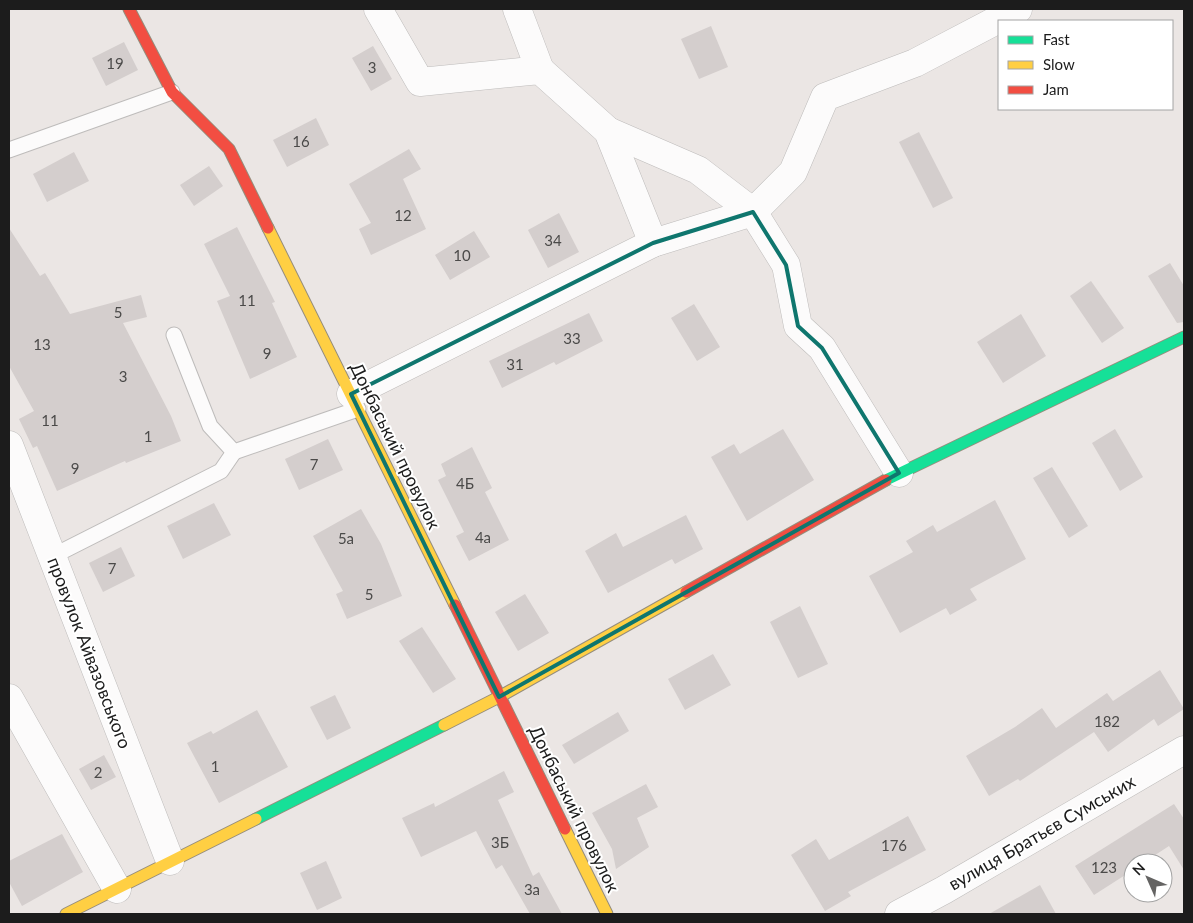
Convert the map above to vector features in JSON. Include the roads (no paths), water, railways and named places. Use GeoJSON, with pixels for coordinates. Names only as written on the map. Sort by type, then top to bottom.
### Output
{"type":"FeatureCollection","features":[{"type":"Feature","properties":{"kind":"street","name":"Донбаський провулок"},"geometry":{"type":"LineString","coordinates":[[129,9],[172,92],[229,149],[607,914]]}},
{"type":"Feature","properties":{"kind":"street"},"geometry":{"type":"LineString","coordinates":[[378,9],[420,82],[540,70]]}},
{"type":"Feature","properties":{"kind":"street"},"geometry":{"type":"LineString","coordinates":[[517,9],[540,70],[608,130],[698,170],[753,212],[786,266],[798,326],[822,348],[899,472]]}},
{"type":"Feature","properties":{"kind":"street"},"geometry":{"type":"LineString","coordinates":[[355,401],[654,244],[753,212],[793,172],[825,97],[915,63],[1018,9]]}},
{"type":"Feature","properties":{"kind":"street"},"geometry":{"type":"LineString","coordinates":[[608,130],[654,244]]}},
{"type":"Feature","properties":{"kind":"street"},"geometry":{"type":"LineString","coordinates":[[66,914],[499,697],[899,472],[1184,337]]}},
{"type":"Feature","properties":{"kind":"street","name":"провулок Айвазовського"},"geometry":{"type":"LineString","coordinates":[[9,445],[170,861]]}},
{"type":"Feature","properties":{"kind":"street"},"geometry":{"type":"LineString","coordinates":[[9,698],[117,889]]}},
{"type":"Feature","properties":{"kind":"street","name":"вулиця Братьєв Сумських"},"geometry":{"type":"LineString","coordinates":[[899,914],[944,890],[1184,750]]}},
{"type":"Feature","properties":{"kind":"lane"},"geometry":{"type":"LineString","coordinates":[[9,150],[172,92]]}},
{"type":"Feature","properties":{"kind":"lane"},"geometry":{"type":"LineString","coordinates":[[174,335],[210,426],[234,452]]}},
{"type":"Feature","properties":{"kind":"lane"},"geometry":{"type":"LineString","coordinates":[[51,557],[221,471],[234,452],[355,401]]}}]}
